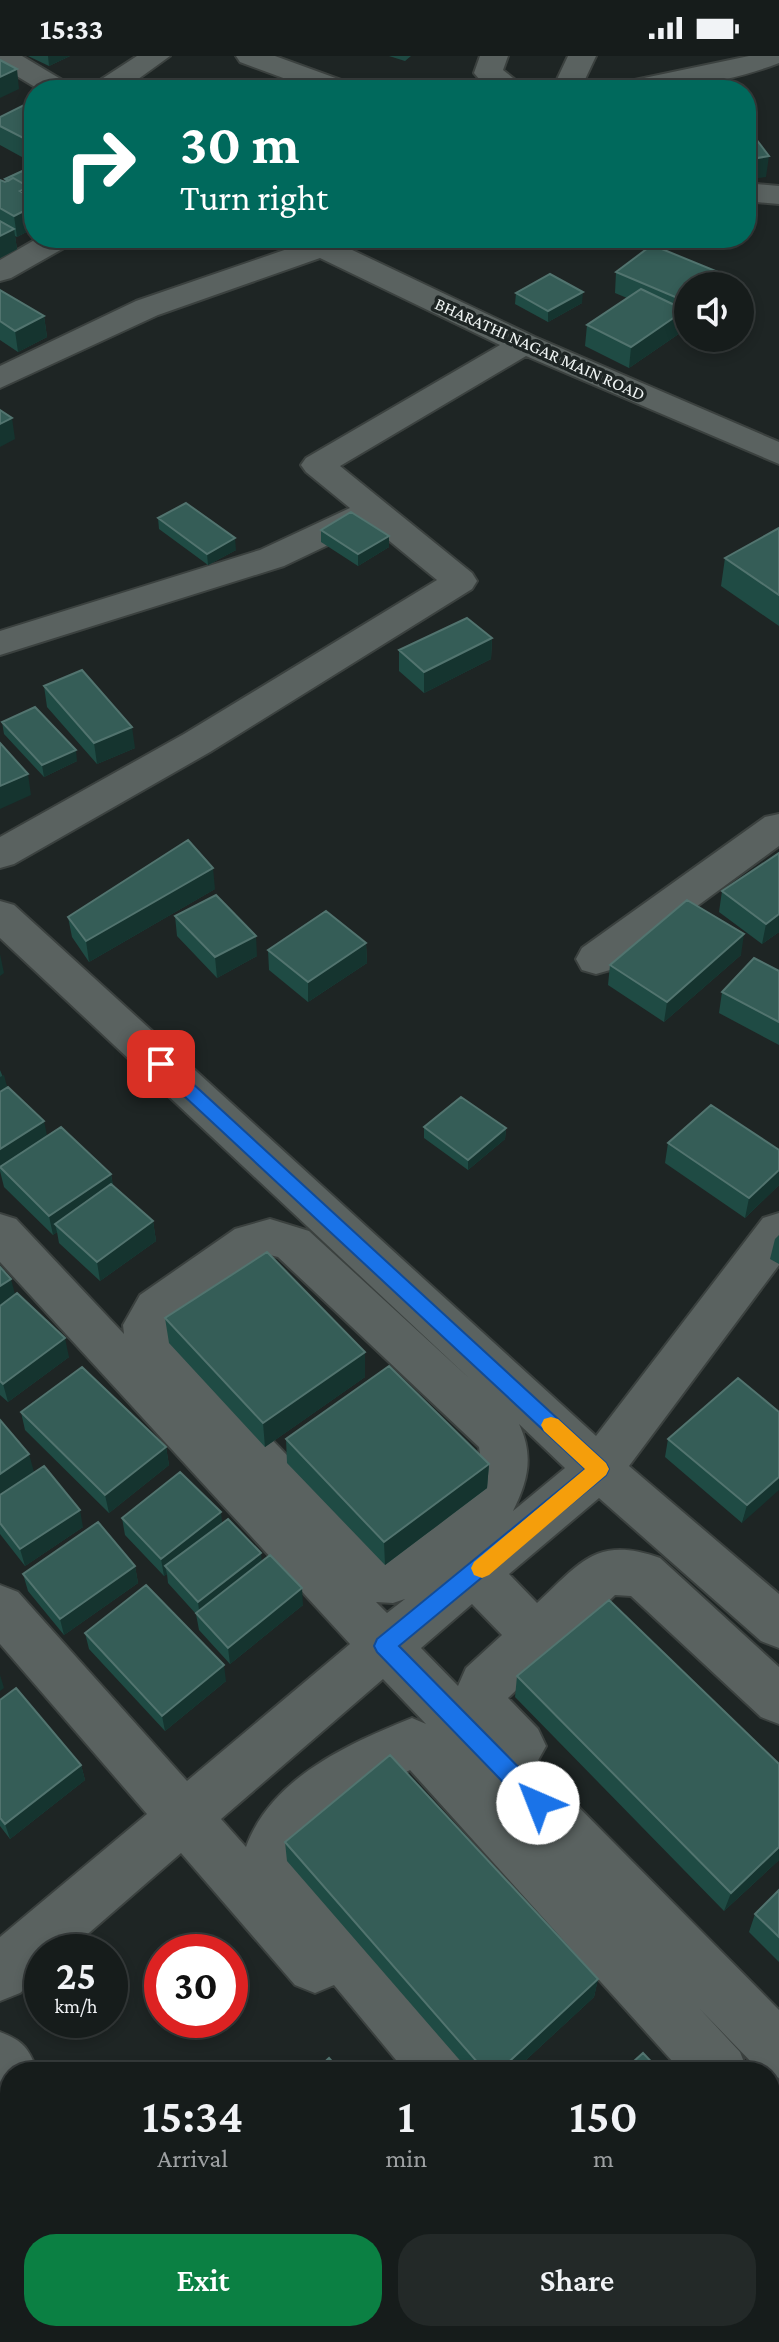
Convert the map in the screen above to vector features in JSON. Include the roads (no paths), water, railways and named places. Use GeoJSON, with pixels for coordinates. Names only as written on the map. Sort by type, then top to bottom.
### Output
{"type":"FeatureCollection","features":[{"type":"Feature","properties":{"kind":"street"},"geometry":{"type":"LineString","coordinates":[[3,56],[43,80]]}},
{"type":"Feature","properties":{"kind":"street"},"geometry":{"type":"LineString","coordinates":[[119,80],[156,56]]}},
{"type":"Feature","properties":{"kind":"street"},"geometry":{"type":"LineString","coordinates":[[250,56],[315,80]]}},
{"type":"Feature","properties":{"kind":"street"},"geometry":{"type":"LineString","coordinates":[[494,56],[488,73],[499,80]]}},
{"type":"Feature","properties":{"kind":"street"},"geometry":{"type":"LineString","coordinates":[[571,80],[582,56]]}},
{"type":"Feature","properties":{"kind":"street"},"geometry":{"type":"LineString","coordinates":[[676,80],[747,66],[774,56]]}},
{"type":"Feature","properties":{"kind":"street"},"geometry":{"type":"LineString","coordinates":[[756,193],[779,195]]}},
{"type":"Feature","properties":{"kind":"street"},"geometry":{"type":"LineString","coordinates":[[0,272],[42,248]]}},
{"type":"Feature","properties":{"kind":"street"},"geometry":{"type":"LineString","coordinates":[[0,378],[147,308],[297,248]]}},
{"type":"Feature","properties":{"kind":"street","name":"BHARATHI NAGAR MAIN ROAD"},"geometry":{"type":"LineString","coordinates":[[324,248],[524,344],[779,454]]}},
{"type":"Feature","properties":{"kind":"street"},"geometry":{"type":"LineString","coordinates":[[0,854],[197,743],[460,581],[318,465],[524,344]]}},
{"type":"Feature","properties":{"kind":"street"},"geometry":{"type":"LineString","coordinates":[[0,643],[272,558],[375,510]]}},
{"type":"Feature","properties":{"kind":"street"},"geometry":{"type":"LineString","coordinates":[[596,959],[779,827]]}},
{"type":"Feature","properties":{"kind":"street"},"geometry":{"type":"LineString","coordinates":[[0,915],[599,1469],[779,1625]]}},
{"type":"Feature","properties":{"kind":"street"},"geometry":{"type":"LineString","coordinates":[[0,1973],[385,1646],[462,1560],[502,1483],[507,1459],[501,1437],[293,1244],[270,1237],[251,1242],[156,1308],[146,1325],[147,1342],[374,1579],[393,1581],[462,1560],[599,1469],[779,1231]]}},
{"type":"Feature","properties":{"kind":"street"},"geometry":{"type":"LineString","coordinates":[[0,1232],[385,1646],[779,2050]]}},
{"type":"Feature","properties":{"kind":"street"},"geometry":{"type":"LineString","coordinates":[[462,1560],[535,1635]]}},
{"type":"Feature","properties":{"kind":"street"},"geometry":{"type":"LineString","coordinates":[[779,1700],[642,1574],[605,1572],[484,1685],[482,1706],[779,2016]]}},
{"type":"Feature","properties":{"kind":"street"},"geometry":{"type":"LineString","coordinates":[[0,1608],[400,2062]]}},
{"type":"Feature","properties":{"kind":"street"},"geometry":{"type":"LineString","coordinates":[[273,1742],[320,1794]]}},
{"type":"Feature","properties":{"kind":"street"},"geometry":{"type":"LineString","coordinates":[[435,2062],[269,1865],[269,1850],[280,1831],[297,1812],[320,1794],[412,1743],[426,1750],[711,2062]]}}]}
